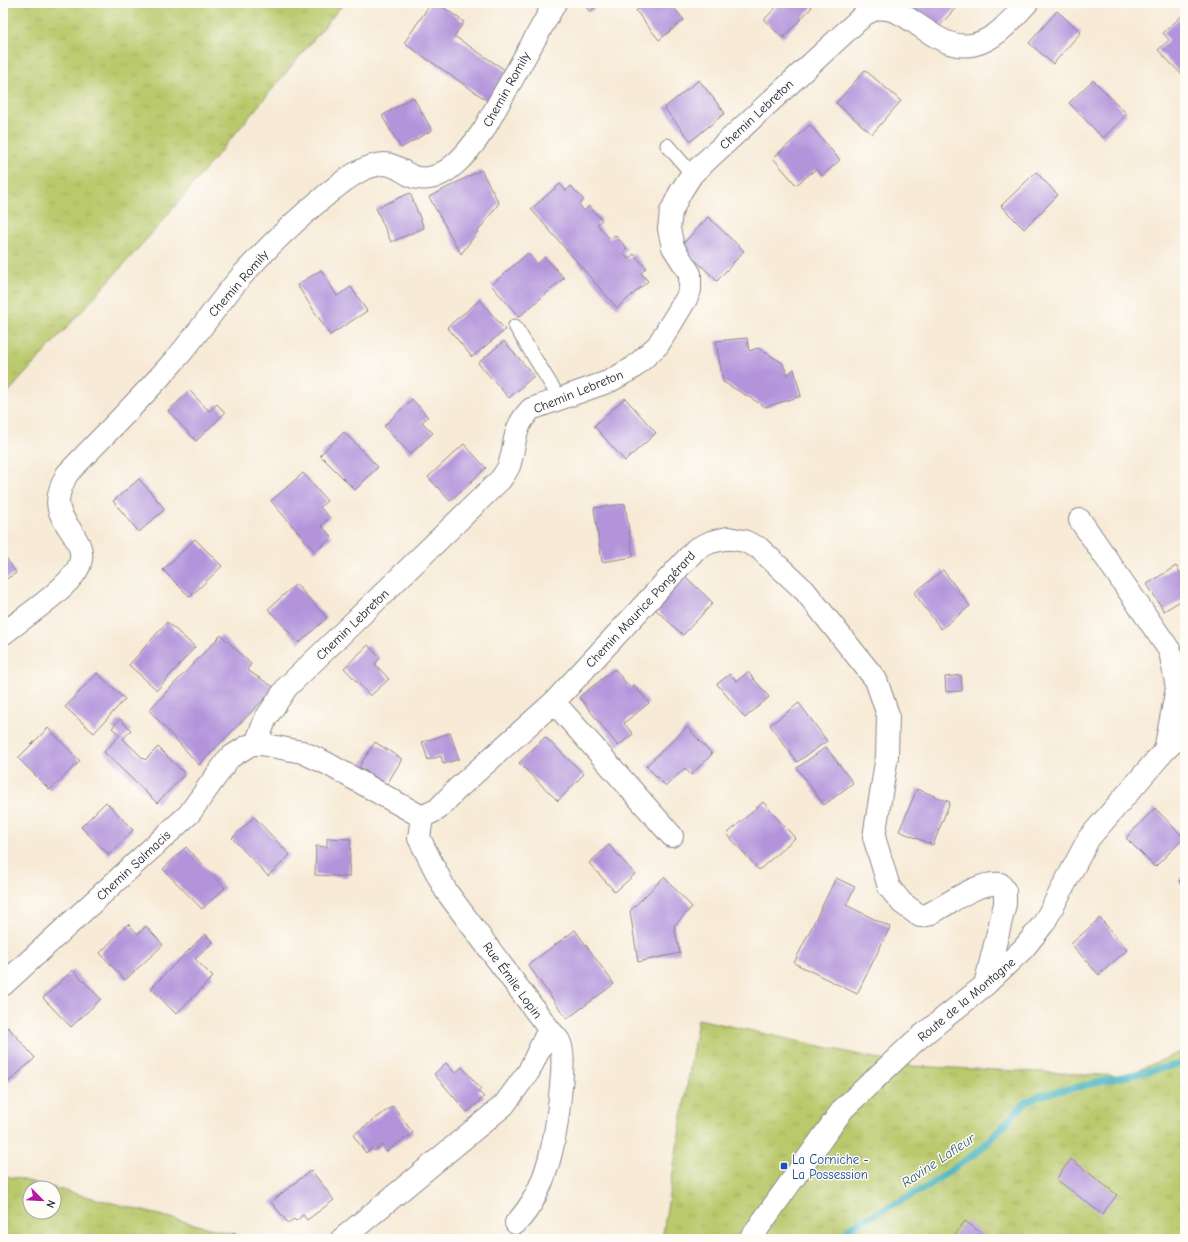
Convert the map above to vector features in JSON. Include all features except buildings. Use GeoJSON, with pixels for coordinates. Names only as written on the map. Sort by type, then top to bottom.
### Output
{"type":"FeatureCollection","features":[{"type":"Feature","properties":{"kind":"street","name":"Chemin Romily"},"geometry":{"type":"LineString","coordinates":[[3,634],[68,582],[78,569],[81,558],[80,545],[60,512],[58,498],[61,485],[67,474],[174,362],[244,274],[281,235],[331,191],[353,175],[374,165],[386,164],[414,176],[423,178],[439,174],[456,163],[470,149],[483,131],[555,3]]}},
{"type":"Feature","properties":{"kind":"street","name":"Chemin Lebreton"},"geometry":{"type":"LineString","coordinates":[[256,743],[266,718],[287,687],[501,479],[509,466],[516,429],[531,409],[610,381],[633,368],[658,345],[686,299],[691,282],[690,274],[673,247],[669,229],[671,212],[680,193],[692,174],[865,8],[888,10],[900,14],[934,37],[952,44],[969,45],[986,40],[1001,30],[1027,3]]}},
{"type":"Feature","properties":{"kind":"street"},"geometry":{"type":"LineString","coordinates":[[1080,520],[1170,651],[1177,688],[1165,750]]}},
{"type":"Feature","properties":{"kind":"street","name":"Chemin Maurice Pongérard"},"geometry":{"type":"LineString","coordinates":[[422,818],[438,809],[456,789],[554,702],[696,549],[711,542],[728,538],[744,541],[759,548],[806,590],[876,680],[888,715],[887,756],[874,837],[889,887],[902,903],[920,916],[927,915],[980,886],[990,883],[1000,884],[1005,891],[1005,904],[986,985]]}},
{"type":"Feature","properties":{"kind":"street"},"geometry":{"type":"LineString","coordinates":[[554,702],[672,836]]}},
{"type":"Feature","properties":{"kind":"street","name":"Route de la Montagne"},"geometry":{"type":"LineString","coordinates":[[750,1239],[843,1109],[914,1042],[986,985],[1024,948],[1044,923],[1089,838],[1165,750],[1185,731]]}},
{"type":"Feature","properties":{"kind":"street"},"geometry":{"type":"LineString","coordinates":[[1165,750],[1185,741]]}},
{"type":"Feature","properties":{"kind":"street"},"geometry":{"type":"LineString","coordinates":[[256,743],[302,752],[326,763],[422,818]]}},
{"type":"Feature","properties":{"kind":"street","name":"Chemin Salmacis"},"geometry":{"type":"LineString","coordinates":[[3,985],[188,814],[229,758],[239,751],[256,743]]}},
{"type":"Feature","properties":{"kind":"street","name":"Rue Émile Lopin"},"geometry":{"type":"LineString","coordinates":[[342,1239],[504,1105],[529,1071],[549,1029],[446,891],[419,838],[422,818]]}},
{"type":"Feature","properties":{"kind":"street"},"geometry":{"type":"LineString","coordinates":[[516,1223],[523,1216],[537,1190],[549,1159],[558,1117],[562,1055],[559,1041],[549,1029]]}},
{"type":"Feature","properties":{"kind":"lane"},"geometry":{"type":"LineString","coordinates":[[667,145],[692,174]]}},
{"type":"Feature","properties":{"kind":"lane"},"geometry":{"type":"LineString","coordinates":[[515,326],[560,399]]}},
{"type":"Feature","properties":{"kind":"green space"},"geometry":{"type":"Polygon","coordinates":[[[3,3],[344,3],[154,231],[3,398],[3,3]]]}},
{"type":"Feature","properties":{"kind":"green space"},"geometry":{"type":"Polygon","coordinates":[[[698,1019],[910,1066],[1125,1076],[1185,1050],[1185,1239],[662,1239],[698,1019]]]}},
{"type":"Feature","properties":{"kind":"green space"},"geometry":{"type":"Polygon","coordinates":[[[3,1176],[24,1180],[22,1180],[22,1220],[62,1220],[62,1190],[252,1239],[3,1239],[3,1176]]]}},
{"type":"Feature","properties":{"kind":"waterway","name":"Ravine Lafleur"},"geometry":{"type":"LineString","coordinates":[[839,1239],[852,1226],[927,1187],[980,1150],[1026,1102],[1042,1095],[1185,1063]]}},
{"type":"Feature","properties":{"kind":"place","name":"La Corniche - La Possession"},"geometry":{"type":"Point","coordinates":[784,1166]}}]}
